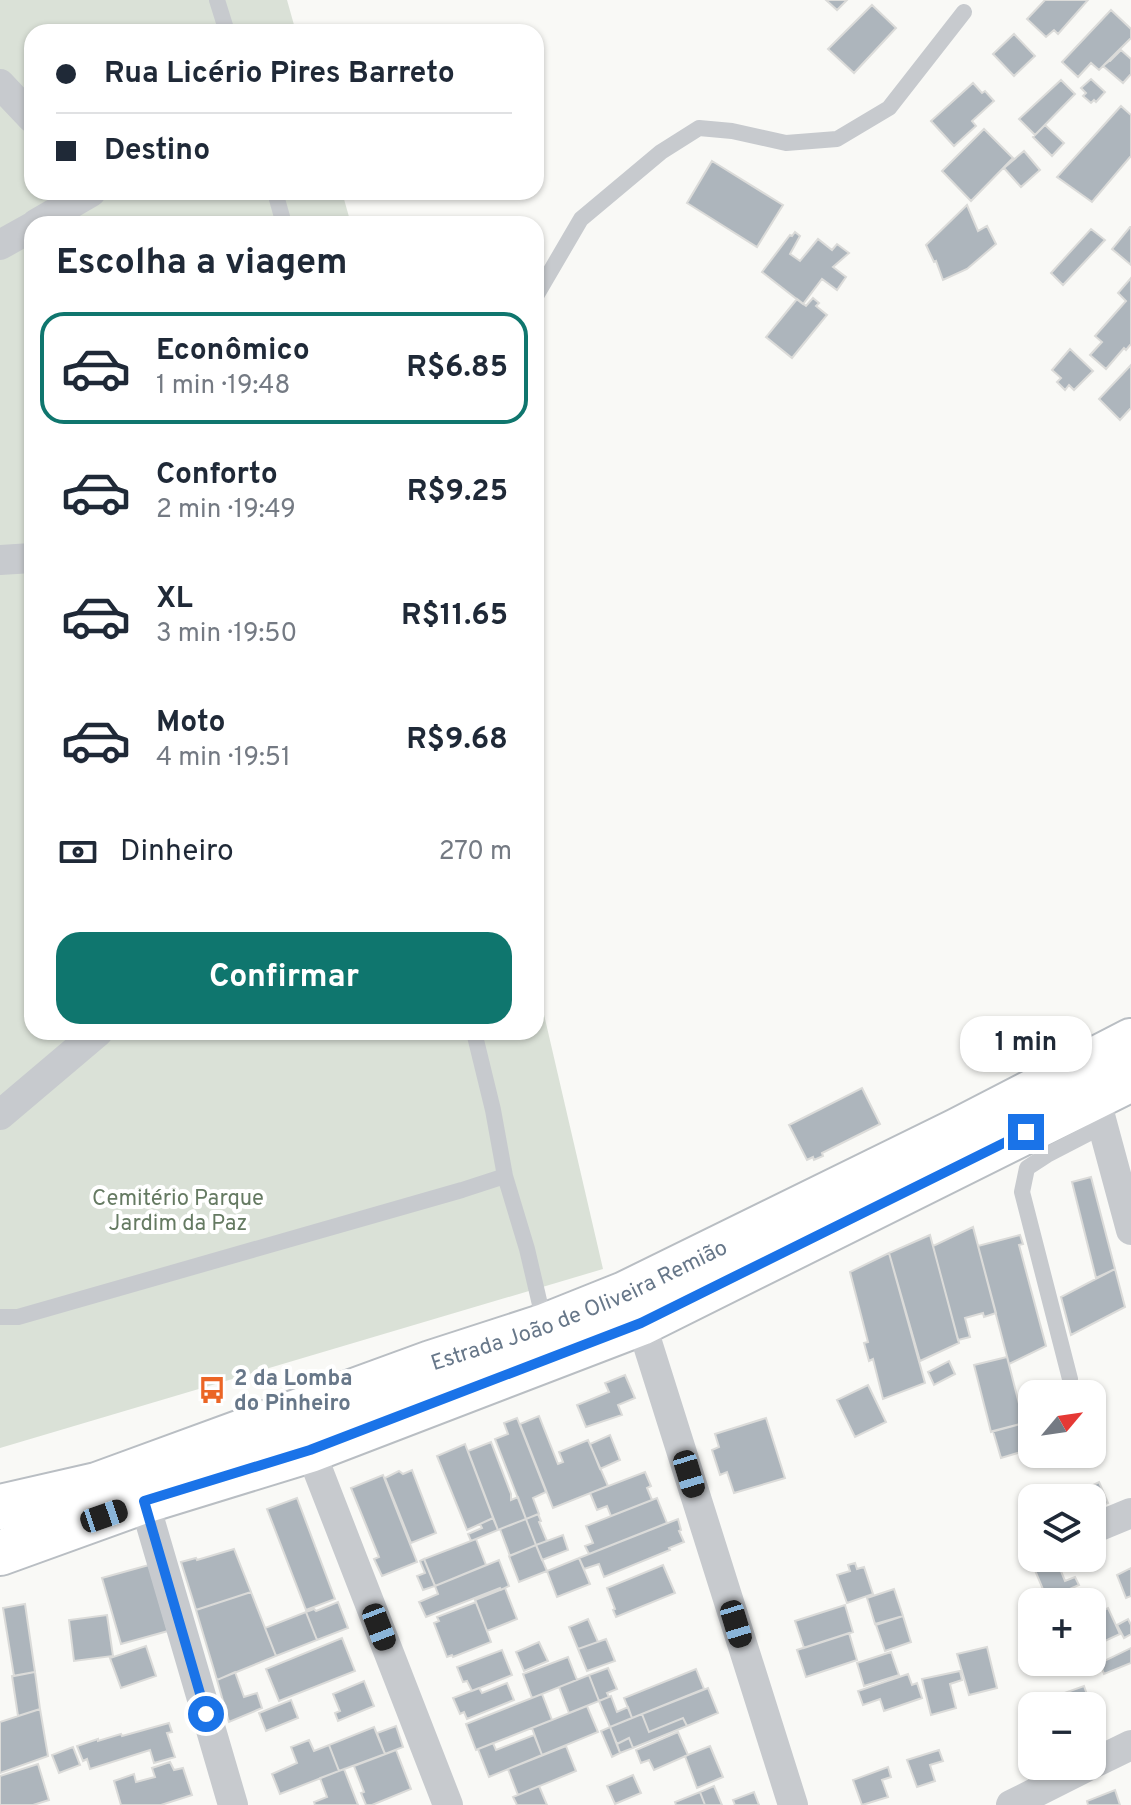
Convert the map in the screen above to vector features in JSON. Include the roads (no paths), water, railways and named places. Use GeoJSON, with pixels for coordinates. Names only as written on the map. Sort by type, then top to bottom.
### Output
{"type":"FeatureCollection","features":[{"type":"Feature","properties":{"kind":"main road","name":"Estrada João de Oliveira Remião"},"geometry":{"type":"LineString","coordinates":[[0,1507],[97,1485],[431,1363],[545,1326],[625,1294],[957,1131],[1131,1041]]}},
{"type":"Feature","properties":{"kind":"main road","name":"Estrada João de Oliveira Remião"},"geometry":{"type":"LineString","coordinates":[[0,1553],[144,1501],[310,1450],[641,1323],[1110,1101]]}},
{"type":"Feature","properties":{"kind":"street"},"geometry":{"type":"LineString","coordinates":[[0,84],[24,110]]}},
{"type":"Feature","properties":{"kind":"street"},"geometry":{"type":"LineString","coordinates":[[50,216],[77,200]]}},
{"type":"Feature","properties":{"kind":"street"},"geometry":{"type":"LineString","coordinates":[[0,245],[24,231]]}},
{"type":"Feature","properties":{"kind":"street"},"geometry":{"type":"LineString","coordinates":[[0,560],[24,558]]}},
{"type":"Feature","properties":{"kind":"street"},"geometry":{"type":"LineString","coordinates":[[0,1115],[89,1040]]}},
{"type":"Feature","properties":{"kind":"street"},"geometry":{"type":"LineString","coordinates":[[1110,1101],[1131,1230]]}},
{"type":"Feature","properties":{"kind":"street"},"geometry":{"type":"LineString","coordinates":[[641,1323],[793,1805]]}},
{"type":"Feature","properties":{"kind":"street"},"geometry":{"type":"LineString","coordinates":[[310,1450],[448,1805]]}},
{"type":"Feature","properties":{"kind":"street"},"geometry":{"type":"LineString","coordinates":[[144,1501],[233,1805]]}},
{"type":"Feature","properties":{"kind":"street"},"geometry":{"type":"LineString","coordinates":[[1106,1523],[1131,1513]]}},
{"type":"Feature","properties":{"kind":"street"},"geometry":{"type":"LineString","coordinates":[[1106,1757],[1131,1745]]}},
{"type":"Feature","properties":{"kind":"street"},"geometry":{"type":"LineString","coordinates":[[1011,1805],[1060,1780]]}},
{"type":"Feature","properties":{"kind":"lane"},"geometry":{"type":"LineString","coordinates":[[217,0],[224,24]]}},
{"type":"Feature","properties":{"kind":"lane"},"geometry":{"type":"LineString","coordinates":[[544,282],[581,219],[661,152],[699,128],[732,131],[786,143],[837,139],[889,108],[964,12]]}},
{"type":"Feature","properties":{"kind":"lane"},"geometry":{"type":"LineString","coordinates":[[476,1040],[505,1176],[527,1249],[545,1326]]}},
{"type":"Feature","properties":{"kind":"lane"},"geometry":{"type":"LineString","coordinates":[[1070,1379],[1022,1192],[1027,1168],[1047,1155],[1110,1101]]}},
{"type":"Feature","properties":{"kind":"lane"},"geometry":{"type":"LineString","coordinates":[[0,1317],[18,1317],[505,1176]]}},
{"type":"Feature","properties":{"kind":"place","name":"2 da Lomba do Pinheiro"},"geometry":{"type":"Point","coordinates":[212,1390]}},
{"type":"Feature","properties":{"kind":"park label","name":"Cemitério Parque Jardim da Paz"},"geometry":{"type":"Point","coordinates":[178,1210]}}]}
